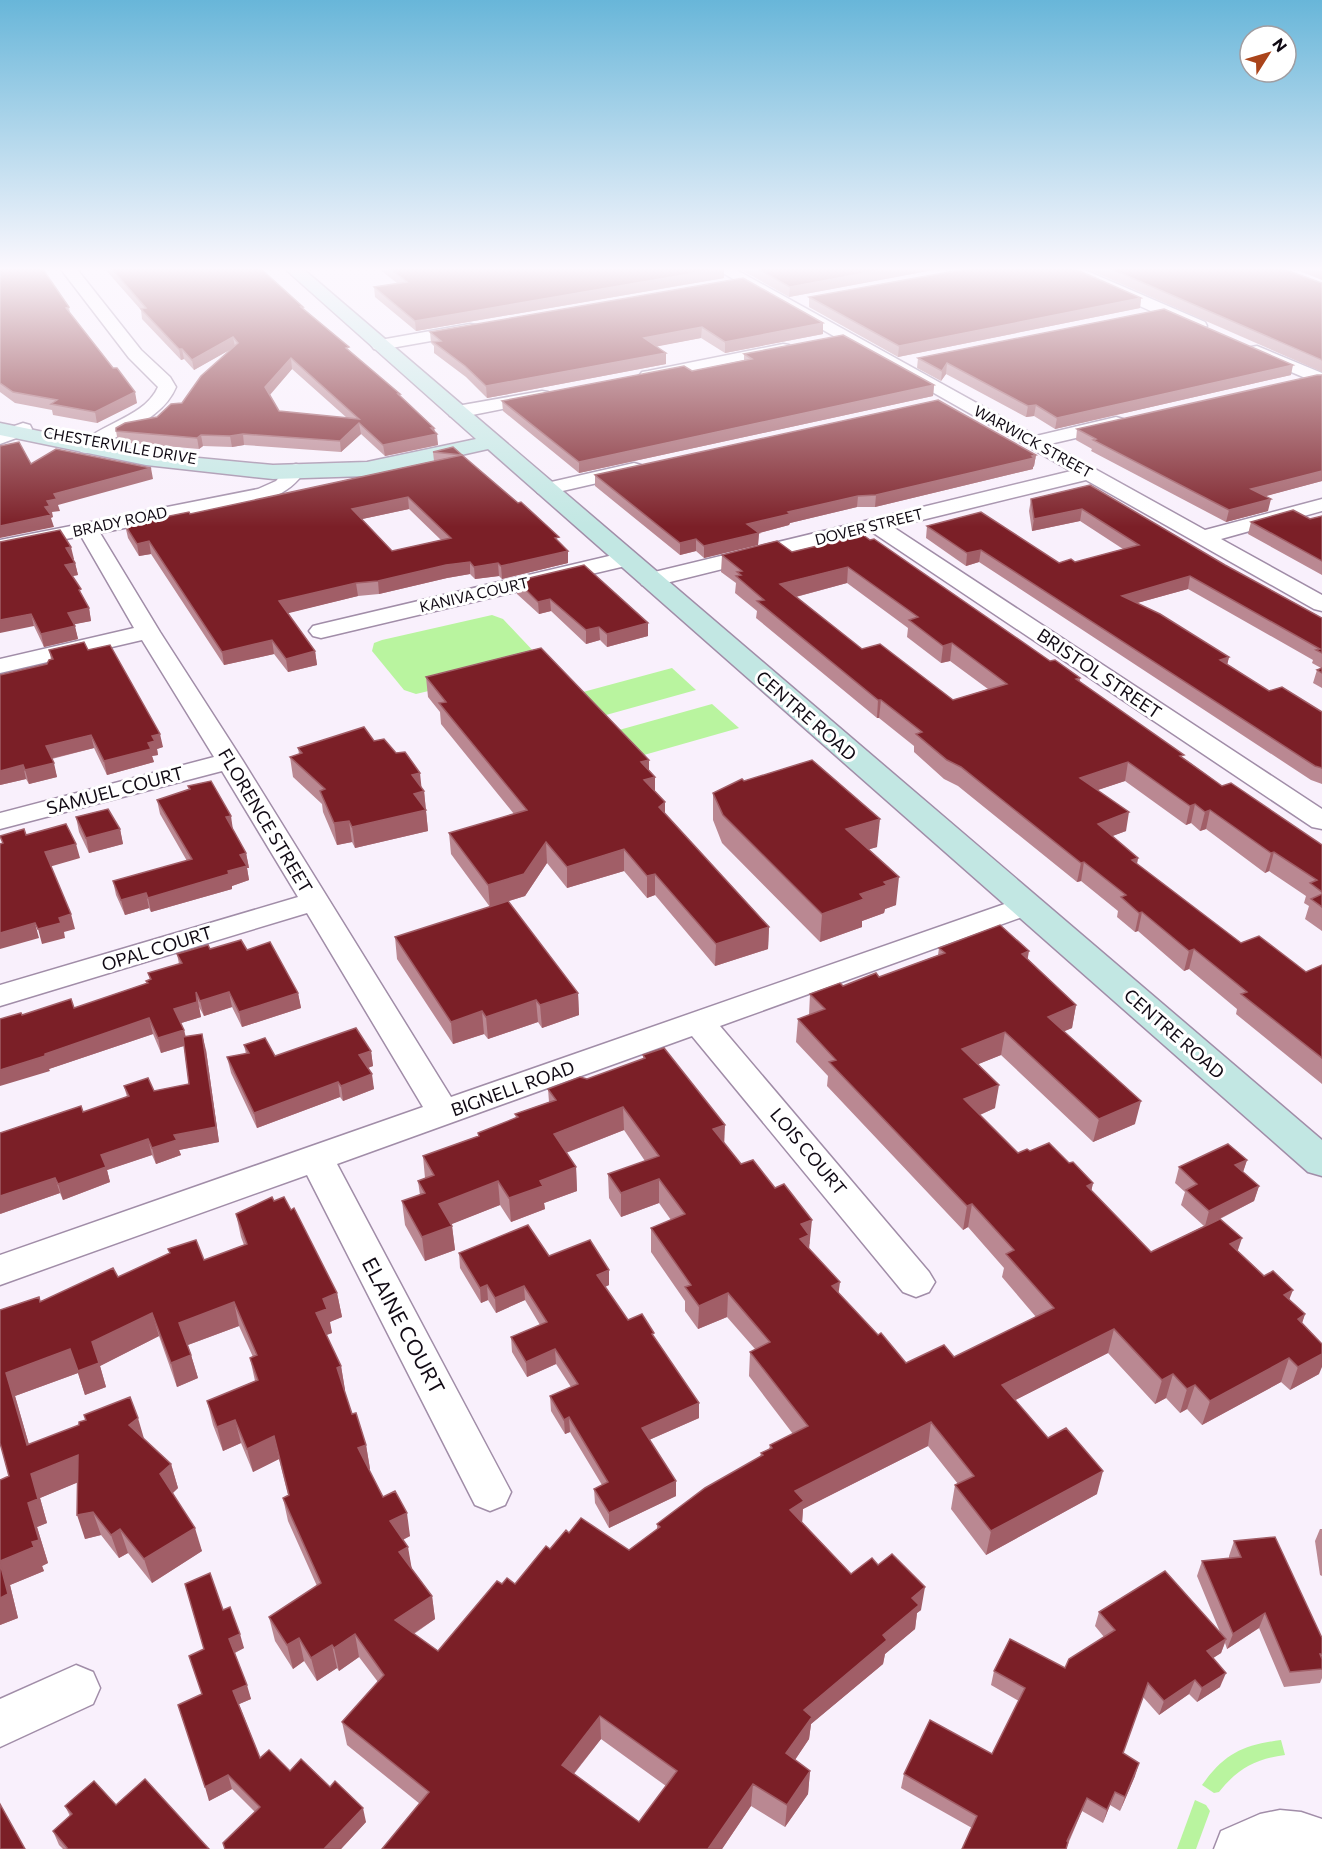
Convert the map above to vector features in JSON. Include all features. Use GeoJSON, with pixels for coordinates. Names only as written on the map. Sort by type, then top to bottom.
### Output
{"type":"FeatureCollection","features":[{"type":"Feature","properties":{"kind":"main road","name":"CENTRE ROAD"},"geometry":{"type":"LineString","coordinates":[[391,354],[1322,1162]]}},
{"type":"Feature","properties":{"kind":"main road","name":"CHESTERVILLE DRIVE"},"geometry":{"type":"LineString","coordinates":[[6,431],[93,445],[165,462],[282,469]]}},
{"type":"Feature","properties":{"kind":"main road"},"geometry":{"type":"LineString","coordinates":[[282,469],[333,471],[367,469],[491,442]]}},
{"type":"Feature","properties":{"kind":"street"},"geometry":{"type":"LineString","coordinates":[[93,445],[160,399],[167,387],[164,381],[135,354]]}},
{"type":"Feature","properties":{"kind":"street"},"geometry":{"type":"LineString","coordinates":[[633,378],[755,354]]}},
{"type":"Feature","properties":{"kind":"street","name":"WARWICK STREET"},"geometry":{"type":"LineString","coordinates":[[876,354],[1322,604]]}},
{"type":"Feature","properties":{"kind":"street"},"geometry":{"type":"LineString","coordinates":[[1264,354],[1319,378]]}},
{"type":"Feature","properties":{"kind":"street"},"geometry":{"type":"LineString","coordinates":[[895,365],[920,360]]}},
{"type":"Feature","properties":{"kind":"street"},"geometry":{"type":"LineString","coordinates":[[1292,383],[1319,378]]}},
{"type":"Feature","properties":{"kind":"street"},"geometry":{"type":"LineString","coordinates":[[457,412],[562,392]]}},
{"type":"Feature","properties":{"kind":"street"},"geometry":{"type":"LineString","coordinates":[[931,405],[957,399]]}},
{"type":"Feature","properties":{"kind":"street"},"geometry":{"type":"LineString","coordinates":[[1034,442],[1128,420]]}},
{"type":"Feature","properties":{"kind":"street"},"geometry":{"type":"LineString","coordinates":[[545,489],[650,466]]}},
{"type":"Feature","properties":{"kind":"street","name":"BRADY ROAD"},"geometry":{"type":"LineString","coordinates":[[0,546],[264,494],[283,485],[282,469]]}},
{"type":"Feature","properties":{"kind":"street","name":"DOVER STREET"},"geometry":{"type":"LineString","coordinates":[[650,580],[1089,473]]}},
{"type":"Feature","properties":{"kind":"street"},"geometry":{"type":"LineString","coordinates":[[1203,537],[1322,505]]}},
{"type":"Feature","properties":{"kind":"street","name":"BRISTOL STREET"},"geometry":{"type":"LineString","coordinates":[[877,526],[1322,822]]}},
{"type":"Feature","properties":{"kind":"street","name":"FLORENCE STREET"},"geometry":{"type":"LineString","coordinates":[[87,528],[148,632],[230,761],[444,1113]]}},
{"type":"Feature","properties":{"kind":"street","name":"KANIVA COURT"},"geometry":{"type":"LineString","coordinates":[[321,631],[626,559]]}},
{"type":"Feature","properties":{"kind":"street"},"geometry":{"type":"LineString","coordinates":[[0,666],[148,632]]}},
{"type":"Feature","properties":{"kind":"street","name":"SAMUEL COURT"},"geometry":{"type":"LineString","coordinates":[[0,821],[230,761]]}},
{"type":"Feature","properties":{"kind":"street","name":"OPAL COURT"},"geometry":{"type":"LineString","coordinates":[[0,996],[314,902]]}},
{"type":"Feature","properties":{"kind":"street","name":"BIGNELL ROAD"},"geometry":{"type":"LineString","coordinates":[[0,1270],[1026,906]]}},
{"type":"Feature","properties":{"kind":"street","name":"LOIS COURT"},"geometry":{"type":"LineString","coordinates":[[699,1023],[916,1282]]}},
{"type":"Feature","properties":{"kind":"street","name":"ELAINE COURT"},"geometry":{"type":"LineString","coordinates":[[317,1159],[490,1492]]}},
{"type":"Feature","properties":{"kind":"street"},"geometry":{"type":"LineString","coordinates":[[0,1723],[76,1688]]}},
{"type":"Feature","properties":{"kind":"street"},"geometry":{"type":"LineString","coordinates":[[1239,1849],[1268,1836],[1283,1834],[1296,1835],[1322,1845]]}},
{"type":"Feature","properties":{"kind":"green space"},"geometry":{"type":"Polygon","coordinates":[[[492,615],[503,619],[537,655],[529,667],[416,694],[404,690],[372,651],[374,643],[382,640],[492,615]]]}},
{"type":"Feature","properties":{"kind":"green space"},"geometry":{"type":"Polygon","coordinates":[[[672,668],[696,690],[606,715],[583,692],[672,668]]]}},
{"type":"Feature","properties":{"kind":"green space"},"geometry":{"type":"Polygon","coordinates":[[[712,704],[739,728],[644,755],[619,730],[712,704]]]}},
{"type":"Feature","properties":{"kind":"green space"},"geometry":{"type":"Polygon","coordinates":[[[1281,1740],[1285,1755],[1265,1759],[1248,1766],[1233,1777],[1219,1792],[1214,1793],[1202,1785],[1219,1765],[1236,1752],[1281,1740]]]}},
{"type":"Feature","properties":{"kind":"green space"},"geometry":{"type":"Polygon","coordinates":[[[1195,1800],[1206,1805],[1210,1811],[1196,1849],[1177,1849],[1195,1800]]]}},
{"type":"Feature","properties":{"kind":"building"},"geometry":{"type":"Polygon","coordinates":[[[0,354],[102,354],[113,368],[117,368],[135,392],[95,412],[51,404],[57,400],[13,392],[0,383],[0,354]]]}},
{"type":"Feature","properties":{"kind":"building"},"geometry":{"type":"Polygon","coordinates":[[[187,354],[202,354],[192,360],[187,354]]]}},
{"type":"Feature","properties":{"kind":"building"},"geometry":{"type":"Polygon","coordinates":[[[225,354],[353,354],[400,394],[398,394],[434,428],[431,428],[437,434],[383,445],[359,423],[340,441],[243,434],[201,435],[197,438],[116,431],[116,428],[125,423],[157,417],[171,404],[182,403],[201,376],[225,354]],[[291,358],[265,387],[279,411],[359,419],[291,358]]]}},
{"type":"Feature","properties":{"kind":"building"},"geometry":{"type":"Polygon","coordinates":[[[449,354],[659,354],[486,386],[449,354]]]}},
{"type":"Feature","properties":{"kind":"building"},"geometry":{"type":"Polygon","coordinates":[[[744,354],[878,354],[934,385],[579,462],[502,401],[684,366],[692,371],[752,359],[744,354]]]}},
{"type":"Feature","properties":{"kind":"building"},"geometry":{"type":"Polygon","coordinates":[[[937,354],[1268,354],[1293,365],[1057,418],[1036,405],[1028,406],[947,363],[942,371],[918,358],[937,354]]]}},
{"type":"Feature","properties":{"kind":"building"},"geometry":{"type":"Polygon","coordinates":[[[1309,354],[1322,354],[1322,360],[1309,354]]]}},
{"type":"Feature","properties":{"kind":"building"},"geometry":{"type":"Polygon","coordinates":[[[1322,375],[1322,471],[1251,489],[1271,499],[1229,510],[1093,440],[1096,439],[1077,429],[1322,375]]]}},
{"type":"Feature","properties":{"kind":"building"},"geometry":{"type":"Polygon","coordinates":[[[938,400],[1036,455],[1032,456],[1034,458],[876,495],[858,496],[788,512],[790,514],[747,524],[759,533],[704,546],[696,539],[680,543],[595,475],[938,400]]]}},
{"type":"Feature","properties":{"kind":"building"},"geometry":{"type":"Polygon","coordinates":[[[19,442],[31,464],[56,449],[151,468],[54,494],[57,499],[47,501],[50,506],[45,507],[51,515],[0,526],[0,446],[19,442]]]}},
{"type":"Feature","properties":{"kind":"building"},"geometry":{"type":"Polygon","coordinates":[[[453,447],[462,455],[433,452],[453,447]]]}},
{"type":"Feature","properties":{"kind":"building"},"geometry":{"type":"Polygon","coordinates":[[[462,455],[518,503],[521,502],[559,537],[555,538],[568,551],[501,566],[498,563],[474,567],[470,562],[446,565],[279,601],[315,651],[286,659],[272,640],[222,652],[149,541],[137,544],[125,525],[189,512],[190,514],[462,455]],[[408,497],[352,509],[392,551],[451,538],[408,497]]]}},
{"type":"Feature","properties":{"kind":"building"},"geometry":{"type":"Polygon","coordinates":[[[1090,485],[1225,565],[1322,618],[1322,653],[1316,650],[1320,649],[1190,576],[1122,596],[1160,614],[1229,657],[1220,660],[1269,691],[1282,687],[1322,712],[1322,768],[1315,766],[981,550],[967,553],[927,526],[981,512],[1059,563],[1071,559],[1075,562],[1139,545],[1082,509],[1034,519],[1031,499],[1090,485]]]}},
{"type":"Feature","properties":{"kind":"building"},"geometry":{"type":"Polygon","coordinates":[[[1293,510],[1310,519],[1322,516],[1322,561],[1251,522],[1293,510]]]}},
{"type":"Feature","properties":{"kind":"building"},"geometry":{"type":"Polygon","coordinates":[[[60,530],[71,547],[66,548],[75,563],[65,565],[81,589],[79,590],[89,608],[68,613],[75,626],[41,634],[31,614],[0,620],[0,542],[60,530]]]}},
{"type":"Feature","properties":{"kind":"building"},"geometry":{"type":"Polygon","coordinates":[[[863,535],[870,540],[874,539],[1050,661],[1055,660],[1080,678],[1076,679],[1184,755],[1180,756],[1222,786],[1231,783],[1322,845],[1322,892],[1310,883],[1317,880],[1274,852],[1271,853],[1210,810],[1205,812],[1195,804],[1190,806],[1128,762],[1080,778],[1129,812],[1098,824],[1138,858],[1132,860],[1241,943],[1259,936],[1306,972],[1322,965],[1322,1058],[1241,994],[1247,992],[1194,949],[1189,951],[1142,912],[1139,913],[1121,897],[1126,895],[1084,862],[1081,863],[961,767],[947,760],[916,734],[922,732],[878,700],[757,601],[764,600],[736,576],[741,575],[737,572],[742,571],[722,555],[777,541],[792,552],[863,535]],[[848,567],[780,584],[862,649],[880,644],[953,700],[1007,684],[952,643],[943,646],[909,620],[918,617],[848,567]]]}},
{"type":"Feature","properties":{"kind":"building"},"geometry":{"type":"Polygon","coordinates":[[[584,565],[648,623],[607,634],[599,627],[586,630],[550,599],[538,602],[517,581],[584,565]]]}},
{"type":"Feature","properties":{"kind":"building"},"geometry":{"type":"Polygon","coordinates":[[[84,642],[88,650],[110,645],[160,734],[152,736],[155,741],[148,743],[151,749],[104,761],[91,735],[46,746],[54,763],[25,770],[23,765],[0,771],[0,675],[47,664],[53,659],[49,650],[84,642]]]}},
{"type":"Feature","properties":{"kind":"building"},"geometry":{"type":"Polygon","coordinates":[[[541,648],[649,760],[641,762],[655,777],[644,780],[665,802],[659,807],[769,927],[716,944],[655,874],[647,876],[624,849],[567,867],[546,842],[524,874],[488,885],[449,833],[527,810],[439,703],[446,702],[426,677],[541,648]]]}},
{"type":"Feature","properties":{"kind":"building"},"geometry":{"type":"Polygon","coordinates":[[[364,727],[374,741],[384,739],[396,753],[405,752],[420,773],[412,775],[424,791],[414,794],[426,810],[352,827],[349,821],[334,823],[320,791],[325,789],[290,757],[302,753],[298,748],[364,727]]]}},
{"type":"Feature","properties":{"kind":"building"},"geometry":{"type":"Polygon","coordinates":[[[812,760],[880,819],[846,829],[899,877],[884,882],[887,885],[860,894],[864,899],[822,914],[723,815],[713,793],[742,779],[744,781],[812,760]]]}},
{"type":"Feature","properties":{"kind":"building"},"geometry":{"type":"Polygon","coordinates":[[[211,781],[231,816],[226,817],[246,853],[240,855],[247,866],[228,871],[229,874],[148,898],[146,893],[121,900],[113,881],[192,859],[157,800],[190,789],[188,786],[211,781]]]}},
{"type":"Feature","properties":{"kind":"building"},"geometry":{"type":"Polygon","coordinates":[[[108,809],[120,829],[86,838],[76,817],[108,809]]]}},
{"type":"Feature","properties":{"kind":"building"},"geometry":{"type":"Polygon","coordinates":[[[66,824],[76,844],[45,852],[71,914],[59,918],[61,923],[38,929],[35,923],[0,933],[0,844],[3,843],[0,836],[24,829],[26,835],[66,824]]]}},
{"type":"Feature","properties":{"kind":"building"},"geometry":{"type":"Polygon","coordinates":[[[1322,894],[1322,907],[1311,899],[1322,894]]]}},
{"type":"Feature","properties":{"kind":"building"},"geometry":{"type":"Polygon","coordinates":[[[508,901],[578,993],[540,1005],[536,1000],[486,1017],[482,1011],[451,1022],[395,937],[508,901]]]}},
{"type":"Feature","properties":{"kind":"building"},"geometry":{"type":"Polygon","coordinates":[[[1000,925],[1029,951],[1022,954],[1076,1005],[1048,1017],[1141,1101],[1099,1119],[1005,1032],[962,1049],[999,1085],[964,1099],[1018,1153],[1049,1143],[1069,1163],[1073,1162],[1093,1183],[1087,1186],[1151,1252],[1220,1219],[1242,1238],[1230,1244],[1264,1276],[1273,1271],[1293,1290],[1284,1295],[1305,1314],[1298,1319],[1322,1344],[1322,1354],[1298,1367],[1289,1358],[1210,1401],[1195,1385],[1187,1389],[1173,1374],[1162,1380],[1114,1329],[1002,1385],[1048,1438],[1066,1428],[1103,1471],[991,1531],[955,1485],[974,1476],[931,1422],[795,1491],[804,1501],[790,1510],[851,1574],[872,1558],[878,1565],[892,1554],[925,1587],[912,1598],[919,1605],[883,1635],[887,1640],[804,1710],[812,1717],[786,1753],[810,1771],[787,1805],[753,1784],[708,1849],[382,1849],[429,1792],[342,1722],[384,1675],[355,1634],[334,1648],[332,1645],[311,1658],[299,1638],[287,1645],[269,1617],[321,1583],[283,1498],[289,1495],[274,1436],[247,1449],[235,1420],[217,1427],[207,1401],[258,1380],[250,1358],[257,1355],[234,1302],[179,1323],[191,1355],[171,1363],[152,1313],[92,1342],[99,1363],[78,1371],[70,1349],[6,1373],[27,1445],[79,1425],[79,1422],[86,1420],[84,1415],[130,1397],[138,1418],[129,1425],[171,1464],[160,1474],[195,1528],[144,1559],[120,1529],[111,1535],[93,1512],[77,1515],[78,1455],[31,1474],[38,1499],[28,1503],[39,1540],[32,1542],[34,1547],[0,1561],[0,1480],[9,1476],[0,1443],[0,1310],[39,1297],[40,1302],[113,1268],[118,1277],[170,1253],[168,1249],[196,1240],[204,1260],[247,1244],[236,1214],[272,1197],[274,1201],[284,1197],[291,1210],[294,1208],[337,1293],[323,1299],[327,1309],[316,1313],[341,1366],[337,1368],[352,1414],[356,1413],[366,1445],[358,1448],[383,1497],[395,1491],[407,1513],[390,1521],[408,1547],[399,1552],[432,1596],[395,1620],[438,1651],[497,1581],[502,1584],[507,1578],[515,1584],[546,1546],[550,1549],[566,1530],[569,1533],[581,1518],[629,1550],[660,1527],[657,1524],[705,1488],[763,1455],[761,1453],[772,1448],[770,1445],[808,1426],[750,1352],[770,1342],[728,1293],[699,1306],[685,1287],[691,1285],[651,1228],[685,1214],[659,1179],[621,1193],[608,1174],[659,1156],[623,1107],[554,1134],[576,1167],[540,1181],[543,1186],[509,1198],[498,1181],[439,1204],[452,1226],[422,1237],[402,1201],[425,1193],[418,1181],[434,1175],[423,1156],[479,1136],[478,1133],[518,1117],[515,1114],[556,1100],[548,1089],[580,1077],[587,1079],[645,1058],[643,1055],[664,1048],[725,1125],[713,1129],[741,1164],[753,1160],[775,1188],[784,1184],[812,1220],[801,1224],[809,1235],[800,1239],[840,1282],[832,1286],[878,1335],[881,1333],[906,1363],[944,1345],[954,1357],[1054,1308],[1006,1254],[1014,1250],[972,1204],[967,1206],[829,1062],[836,1060],[798,1019],[825,1009],[810,994],[840,983],[843,986],[876,973],[879,977],[945,953],[939,948],[1000,925]],[[600,1716],[562,1765],[639,1822],[677,1771],[600,1716]]]}},
{"type":"Feature","properties":{"kind":"building"},"geometry":{"type":"Polygon","coordinates":[[[241,940],[247,950],[270,942],[298,993],[239,1012],[229,992],[200,1001],[196,992],[197,1002],[174,1009],[184,1030],[158,1038],[149,1018],[0,1070],[0,1019],[21,1013],[22,1015],[71,999],[74,1008],[148,983],[146,981],[151,979],[148,973],[182,963],[177,954],[208,945],[210,949],[241,940]]]}},
{"type":"Feature","properties":{"kind":"building"},"geometry":{"type":"Polygon","coordinates":[[[356,1028],[371,1051],[359,1055],[372,1074],[341,1086],[338,1082],[254,1113],[227,1057],[249,1053],[244,1045],[265,1038],[275,1056],[356,1028]]]}},
{"type":"Feature","properties":{"kind":"building"},"geometry":{"type":"Polygon","coordinates":[[[202,1034],[216,1127],[174,1135],[177,1140],[152,1148],[148,1139],[101,1155],[106,1167],[58,1184],[55,1178],[0,1196],[0,1133],[81,1106],[83,1112],[129,1096],[124,1086],[148,1078],[154,1091],[189,1084],[183,1037],[202,1034]]]}},
{"type":"Feature","properties":{"kind":"building"},"geometry":{"type":"Polygon","coordinates":[[[1228,1144],[1247,1160],[1235,1165],[1259,1186],[1209,1211],[1186,1190],[1197,1184],[1179,1167],[1228,1144]]]}},
{"type":"Feature","properties":{"kind":"building"},"geometry":{"type":"Polygon","coordinates":[[[528,1225],[549,1256],[590,1240],[609,1270],[597,1275],[628,1320],[642,1314],[654,1333],[652,1334],[699,1403],[642,1428],[676,1481],[609,1513],[594,1489],[608,1482],[569,1417],[564,1420],[550,1396],[578,1384],[555,1349],[526,1362],[511,1337],[547,1322],[524,1286],[495,1298],[487,1285],[480,1288],[459,1253],[528,1225]]]}},
{"type":"Feature","properties":{"kind":"building"},"geometry":{"type":"Polygon","coordinates":[[[1275,1537],[1322,1638],[1322,1654],[1320,1654],[1322,1669],[1290,1672],[1265,1613],[1233,1634],[1202,1561],[1241,1557],[1234,1541],[1275,1537]]]}},
{"type":"Feature","properties":{"kind":"building"},"geometry":{"type":"Polygon","coordinates":[[[0,1563],[8,1594],[0,1598],[0,1563]]]}},
{"type":"Feature","properties":{"kind":"building"},"geometry":{"type":"Polygon","coordinates":[[[1165,1571],[1226,1639],[1207,1651],[1226,1673],[1202,1688],[1195,1680],[1164,1701],[1148,1683],[1123,1753],[1139,1763],[1125,1797],[1115,1792],[1107,1810],[1087,1798],[1067,1841],[1066,1849],[962,1849],[977,1816],[904,1774],[930,1720],[992,1754],[1025,1688],[994,1671],[1010,1639],[1065,1668],[1069,1659],[1115,1630],[1099,1612],[1165,1571]]]}},
{"type":"Feature","properties":{"kind":"building"},"geometry":{"type":"Polygon","coordinates":[[[210,1573],[223,1610],[230,1607],[240,1634],[229,1639],[247,1685],[233,1691],[260,1758],[269,1750],[290,1771],[301,1759],[330,1787],[335,1781],[363,1808],[324,1849],[225,1849],[223,1843],[260,1807],[228,1775],[205,1787],[178,1705],[202,1694],[189,1656],[204,1649],[185,1584],[210,1573]]]}},
{"type":"Feature","properties":{"kind":"building"},"geometry":{"type":"Polygon","coordinates":[[[145,1779],[209,1849],[68,1849],[53,1831],[72,1814],[65,1806],[94,1781],[116,1805],[145,1779]]]}},
{"type":"Feature","properties":{"kind":"building"},"geometry":{"type":"Polygon","coordinates":[[[0,1804],[25,1849],[0,1849],[0,1804]]]}}]}
